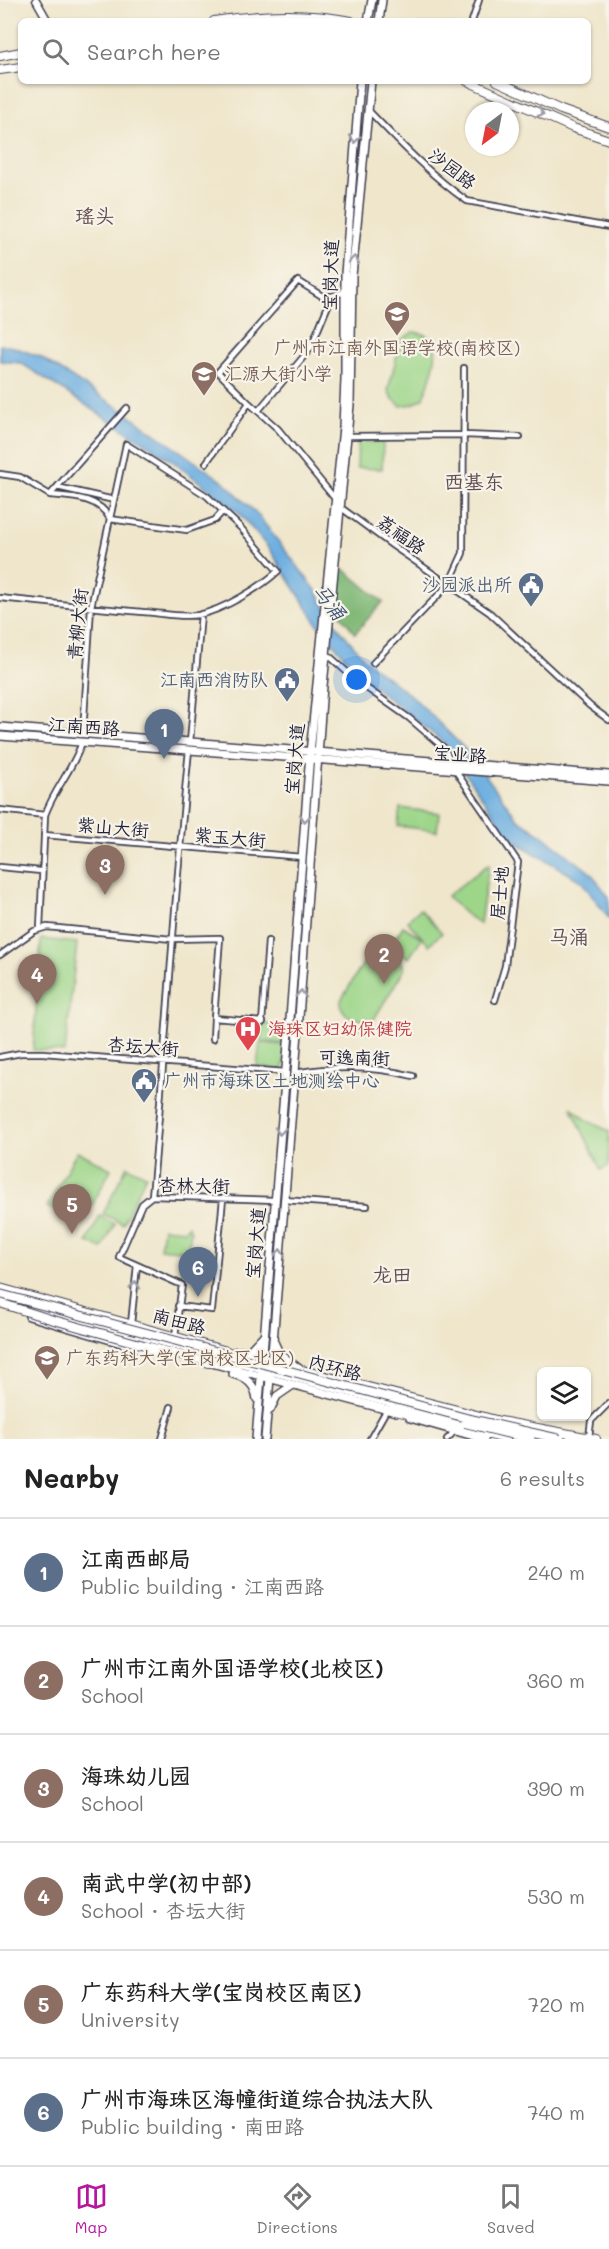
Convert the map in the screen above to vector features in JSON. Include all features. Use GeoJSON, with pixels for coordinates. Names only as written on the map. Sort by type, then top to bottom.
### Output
{"type":"FeatureCollection","features":[{"type":"Feature","properties":{"kind":"main road"},"geometry":{"type":"LineString","coordinates":[[369,18],[372,0]]}},
{"type":"Feature","properties":{"kind":"main road"},"geometry":{"type":"LineString","coordinates":[[379,18],[382,0]]}},
{"type":"Feature","properties":{"kind":"main road"},"geometry":{"type":"LineString","coordinates":[[236,18],[292,15],[333,18]]}},
{"type":"Feature","properties":{"kind":"main road"},"geometry":{"type":"LineString","coordinates":[[0,56],[18,53]]}},
{"type":"Feature","properties":{"kind":"main road"},"geometry":{"type":"LineString","coordinates":[[0,70],[18,67]]}},
{"type":"Feature","properties":{"kind":"main road","name":"宝岗大道"},"geometry":{"type":"LineString","coordinates":[[256,1439],[258,1413],[272,1362],[295,1073],[319,687],[344,401],[344,291],[360,84]]}},
{"type":"Feature","properties":{"kind":"main road","name":"宝岗大道"},"geometry":{"type":"LineString","coordinates":[[319,687],[326,653],[341,507],[351,371],[352,276],[371,84]]}},
{"type":"Feature","properties":{"kind":"main road"},"geometry":{"type":"LineString","coordinates":[[474,84],[573,128],[609,140]]}},
{"type":"Feature","properties":{"kind":"main road"},"geometry":{"type":"LineString","coordinates":[[504,84],[609,127]]}},
{"type":"Feature","properties":{"kind":"main road"},"geometry":{"type":"LineString","coordinates":[[0,727],[82,738],[314,756]]}},
{"type":"Feature","properties":{"kind":"main road","name":"江南西路"},"geometry":{"type":"LineString","coordinates":[[0,735],[82,738]]}},
{"type":"Feature","properties":{"kind":"main road","name":"宝岗大道"},"geometry":{"type":"LineString","coordinates":[[265,1439],[267,1374],[263,1360],[302,857],[314,756]]}},
{"type":"Feature","properties":{"kind":"main road","name":"宝业路"},"geometry":{"type":"LineString","coordinates":[[314,756],[454,766],[609,781]]}},
{"type":"Feature","properties":{"kind":"main road","name":"宝业路"},"geometry":{"type":"LineString","coordinates":[[488,769],[609,775]]}},
{"type":"Feature","properties":{"kind":"main road"},"geometry":{"type":"LineString","coordinates":[[285,1072],[295,1073]]}},
{"type":"Feature","properties":{"kind":"main road","name":"南田路"},"geometry":{"type":"LineString","coordinates":[[0,1288],[263,1360],[518,1425],[548,1435],[592,1438]]}},
{"type":"Feature","properties":{"kind":"main road","name":"内环路"},"geometry":{"type":"LineString","coordinates":[[0,1294],[470,1419],[560,1439]]}},
{"type":"Feature","properties":{"kind":"main road"},"geometry":{"type":"LineString","coordinates":[[1,1303],[72,1330],[245,1378],[252,1385],[256,1395],[258,1413]]}},
{"type":"Feature","properties":{"kind":"main road"},"geometry":{"type":"LineString","coordinates":[[1,1303],[50,1320],[208,1363],[267,1374],[307,1389],[322,1389],[371,1401],[389,1410],[454,1432],[484,1439]]}},
{"type":"Feature","properties":{"kind":"main road","name":"南田路"},"geometry":{"type":"LineString","coordinates":[[1,1303],[75,1319],[234,1362],[322,1389],[337,1389],[371,1401],[535,1439]]}},
{"type":"Feature","properties":{"kind":"main road","name":"内环路"},"geometry":{"type":"LineString","coordinates":[[1,1303],[530,1439]]}},
{"type":"Feature","properties":{"kind":"main road"},"geometry":{"type":"LineString","coordinates":[[72,1330],[75,1319]]}},
{"type":"Feature","properties":{"kind":"main road"},"geometry":{"type":"LineString","coordinates":[[234,1352],[250,1350],[265,1333]]}},
{"type":"Feature","properties":{"kind":"main road"},"geometry":{"type":"LineString","coordinates":[[273,1341],[279,1353],[286,1360],[303,1370]]}},
{"type":"Feature","properties":{"kind":"main road"},"geometry":{"type":"LineString","coordinates":[[208,1363],[234,1362]]}},
{"type":"Feature","properties":{"kind":"main road"},"geometry":{"type":"LineString","coordinates":[[208,1363],[231,1374]]}},
{"type":"Feature","properties":{"kind":"main road"},"geometry":{"type":"LineString","coordinates":[[267,1421],[277,1396],[293,1385]]}},
{"type":"Feature","properties":{"kind":"main road"},"geometry":{"type":"LineString","coordinates":[[389,1410],[506,1439]]}},
{"type":"Feature","properties":{"kind":"street"},"geometry":{"type":"LineString","coordinates":[[36,0],[46,18]]}},
{"type":"Feature","properties":{"kind":"street"},"geometry":{"type":"LineString","coordinates":[[473,18],[479,0]]}},
{"type":"Feature","properties":{"kind":"street","name":"沙园路"},"geometry":{"type":"LineString","coordinates":[[368,110],[408,151],[467,201],[609,227]]}},
{"type":"Feature","properties":{"kind":"street","name":"荔福路"},"geometry":{"type":"LineString","coordinates":[[332,296],[322,296],[298,281],[218,372],[278,429],[341,507],[490,613],[590,706],[609,720]]}},
{"type":"Feature","properties":{"kind":"street"},"geometry":{"type":"LineString","coordinates":[[258,411],[310,349],[332,296],[344,291]]}},
{"type":"Feature","properties":{"kind":"street"},"geometry":{"type":"LineString","coordinates":[[374,663],[449,584],[463,554],[465,368]]}},
{"type":"Feature","properties":{"kind":"street"},"geometry":{"type":"LineString","coordinates":[[206,463],[249,403]]}},
{"type":"Feature","properties":{"kind":"street"},"geometry":{"type":"LineString","coordinates":[[50,495],[127,408]]}},
{"type":"Feature","properties":{"kind":"street"},"geometry":{"type":"LineString","coordinates":[[347,436],[520,437]]}},
{"type":"Feature","properties":{"kind":"street","name":"青柳大街"},"geometry":{"type":"LineString","coordinates":[[82,738],[91,607],[126,444],[207,496],[224,511]]}},
{"type":"Feature","properties":{"kind":"street"},"geometry":{"type":"LineString","coordinates":[[0,474],[20,477],[50,495],[70,496],[96,503],[105,508],[110,519],[187,530],[215,520],[224,511],[278,571],[265,583],[214,610],[201,614],[179,615],[0,598]]}},
{"type":"Feature","properties":{"kind":"street"},"geometry":{"type":"LineString","coordinates":[[57,487],[114,500]]}},
{"type":"Feature","properties":{"kind":"street","name":"紫玉大街"},"geometry":{"type":"LineString","coordinates":[[201,614],[180,847],[302,857]]}},
{"type":"Feature","properties":{"kind":"street","name":"居士地"},"geometry":{"type":"LineString","coordinates":[[326,653],[358,682],[434,738],[444,748],[518,862],[505,966],[495,1000]]}},
{"type":"Feature","properties":{"kind":"street"},"geometry":{"type":"LineString","coordinates":[[40,928],[45,815],[49,802],[76,756],[82,738]]}},
{"type":"Feature","properties":{"kind":"street"},"geometry":{"type":"LineString","coordinates":[[0,810],[45,815]]}},
{"type":"Feature","properties":{"kind":"street","name":"紫山大街"},"geometry":{"type":"LineString","coordinates":[[44,835],[180,847]]}},
{"type":"Feature","properties":{"kind":"street"},"geometry":{"type":"LineString","coordinates":[[152,1196],[165,1062],[180,847]]}},
{"type":"Feature","properties":{"kind":"street"},"geometry":{"type":"LineString","coordinates":[[0,867],[41,871]]}},
{"type":"Feature","properties":{"kind":"street"},"geometry":{"type":"LineString","coordinates":[[0,956],[40,928],[58,927],[172,939],[220,938],[213,1039]]}},
{"type":"Feature","properties":{"kind":"street"},"geometry":{"type":"LineString","coordinates":[[214,1018],[263,1022],[268,941]]}},
{"type":"Feature","properties":{"kind":"street","name":"杏坛大街"},"geometry":{"type":"LineString","coordinates":[[0,1057],[32,1052],[285,1072]]}},
{"type":"Feature","properties":{"kind":"street","name":"可逸南街"},"geometry":{"type":"LineString","coordinates":[[295,1073],[322,1068],[362,1068],[389,1070],[413,1076]]}},
{"type":"Feature","properties":{"kind":"street","name":"杏林大街"},"geometry":{"type":"LineString","coordinates":[[136,1265],[119,1257],[142,1204],[152,1196],[275,1200]]}},
{"type":"Feature","properties":{"kind":"street"},"geometry":{"type":"LineString","coordinates":[[178,1306],[212,1310],[223,1199]]}},
{"type":"Feature","properties":{"kind":"street"},"geometry":{"type":"LineString","coordinates":[[284,1200],[367,1206]]}},
{"type":"Feature","properties":{"kind":"street"},"geometry":{"type":"LineString","coordinates":[[131,1324],[136,1265],[182,1285],[175,1336]]}},
{"type":"Feature","properties":{"kind":"street"},"geometry":{"type":"LineString","coordinates":[[592,1438],[591,1421],[609,1403]]}},
{"type":"Feature","properties":{"kind":"street"},"geometry":{"type":"LineString","coordinates":[[162,1439],[171,1407]]}},
{"type":"Feature","properties":{"kind":"street"},"geometry":{"type":"LineString","coordinates":[[370,1439],[389,1410]]}},
{"type":"Feature","properties":{"kind":"street"},"geometry":{"type":"LineString","coordinates":[[516,1435],[518,1425]]}},
{"type":"Feature","properties":{"kind":"street"},"geometry":{"type":"LineString","coordinates":[[447,1439],[454,1432]]}},
{"type":"Feature","properties":{"kind":"green space"},"geometry":{"type":"Polygon","coordinates":[[[413,332],[425,335],[432,340],[435,358],[424,398],[413,404],[401,406],[392,398],[388,390],[401,340],[413,332]]]}},
{"type":"Feature","properties":{"kind":"green space"},"geometry":{"type":"Polygon","coordinates":[[[358,441],[383,442],[382,469],[357,468],[358,441]]]}},
{"type":"Feature","properties":{"kind":"green space"},"geometry":{"type":"Polygon","coordinates":[[[345,570],[383,602],[355,633],[338,611],[339,576],[345,570]]]}},
{"type":"Feature","properties":{"kind":"green space"},"geometry":{"type":"Polygon","coordinates":[[[400,808],[439,813],[437,831],[398,826],[400,808]]]}},
{"type":"Feature","properties":{"kind":"green space"},"geometry":{"type":"Polygon","coordinates":[[[489,864],[480,924],[464,913],[447,896],[489,864]]]}},
{"type":"Feature","properties":{"kind":"green space"},"geometry":{"type":"Polygon","coordinates":[[[420,909],[442,933],[429,945],[407,921],[420,909]]]}},
{"type":"Feature","properties":{"kind":"green space"},"geometry":{"type":"Polygon","coordinates":[[[403,926],[422,938],[409,958],[390,946],[403,926]]]}},
{"type":"Feature","properties":{"kind":"green space"},"geometry":{"type":"Polygon","coordinates":[[[41,939],[77,943],[65,1052],[33,1050],[41,939]]]}},
{"type":"Feature","properties":{"kind":"green space"},"geometry":{"type":"Polygon","coordinates":[[[379,949],[396,955],[404,970],[366,1032],[360,1028],[364,1020],[348,1015],[342,1009],[341,1000],[369,954],[379,949]]]}},
{"type":"Feature","properties":{"kind":"green space"},"geometry":{"type":"Polygon","coordinates":[[[263,1024],[287,1026],[286,1044],[261,1041],[263,1024]]]}},
{"type":"Feature","properties":{"kind":"green space"},"geometry":{"type":"Polygon","coordinates":[[[260,1043],[286,1045],[283,1070],[257,1067],[260,1043]]]}},
{"type":"Feature","properties":{"kind":"green space"},"geometry":{"type":"Polygon","coordinates":[[[571,1107],[588,1121],[609,1131],[609,1166],[601,1170],[571,1107]]]}},
{"type":"Feature","properties":{"kind":"green space"},"geometry":{"type":"Polygon","coordinates":[[[77,1151],[111,1169],[82,1225],[47,1207],[77,1151]]]}},
{"type":"Feature","properties":{"kind":"green space"},"geometry":{"type":"Polygon","coordinates":[[[127,1166],[146,1175],[123,1224],[103,1214],[127,1166]]]}},
{"type":"Feature","properties":{"kind":"green space"},"geometry":{"type":"Polygon","coordinates":[[[100,1216],[115,1224],[102,1249],[87,1242],[100,1216]]]}},
{"type":"Feature","properties":{"kind":"green space"},"geometry":{"type":"Polygon","coordinates":[[[188,1225],[191,1231],[188,1251],[160,1248],[163,1228],[185,1230],[188,1225]]]}},
{"type":"Feature","properties":{"kind":"water"},"geometry":{"type":"Polygon","coordinates":[[[0,345],[14,347],[40,357],[116,406],[224,482],[257,514],[315,589],[336,624],[366,661],[414,698],[469,753],[518,819],[591,873],[609,897],[609,918],[581,881],[511,839],[443,742],[367,681],[322,631],[270,550],[238,512],[171,460],[21,363],[0,361],[0,345]]]}},
{"type":"Feature","properties":{"kind":"tunnel"},"geometry":{"type":"LineString","coordinates":[[0,732],[311,756]]}},
{"type":"Feature","properties":{"kind":"place","name":"广州市江南外国语学校(南校区)"},"geometry":{"type":"Point","coordinates":[397,337]}},
{"type":"Feature","properties":{"kind":"place","name":"汇源大街小学"},"geometry":{"type":"Point","coordinates":[204,397]}},
{"type":"Feature","properties":{"kind":"place","name":"沙园派出所"},"geometry":{"type":"Point","coordinates":[531,608]}},
{"type":"Feature","properties":{"kind":"place","name":"江南西消防队"},"geometry":{"type":"Point","coordinates":[287,703]}},
{"type":"Feature","properties":{"kind":"place","name":"江南西邮局"},"geometry":{"type":"Point","coordinates":[164,759]}},
{"type":"Feature","properties":{"kind":"place","name":"海珠幼儿园"},"geometry":{"type":"Point","coordinates":[105,895]}},
{"type":"Feature","properties":{"kind":"place","name":"广州市江南外国语学校(北校区)"},"geometry":{"type":"Point","coordinates":[384,984]}},
{"type":"Feature","properties":{"kind":"place","name":"南武中学(初中部)"},"geometry":{"type":"Point","coordinates":[37,1004]}},
{"type":"Feature","properties":{"kind":"place","name":"海珠区妇幼保健院"},"geometry":{"type":"Point","coordinates":[248,1052]}},
{"type":"Feature","properties":{"kind":"place","name":"广州市海珠区土地测绘中心"},"geometry":{"type":"Point","coordinates":[144,1104]}},
{"type":"Feature","properties":{"kind":"place","name":"广东药科大学(宝岗校区南区)"},"geometry":{"type":"Point","coordinates":[72,1234]}},
{"type":"Feature","properties":{"kind":"place","name":"广州市海珠区海幢街道综合执法大队"},"geometry":{"type":"Point","coordinates":[198,1297]}},
{"type":"Feature","properties":{"kind":"place","name":"广东药科大学(宝岗校区北区)"},"geometry":{"type":"Point","coordinates":[47,1381]}},
{"type":"Feature","properties":{"kind":"district","name":"瑶头"},"geometry":{"type":"Point","coordinates":[95,216]}},
{"type":"Feature","properties":{"kind":"district","name":"西基东"},"geometry":{"type":"Point","coordinates":[474,482]}},
{"type":"Feature","properties":{"kind":"district","name":"马涌"},"geometry":{"type":"Point","coordinates":[569,937]}},
{"type":"Feature","properties":{"kind":"district","name":"龙田"},"geometry":{"type":"Point","coordinates":[392,1275]}}]}
